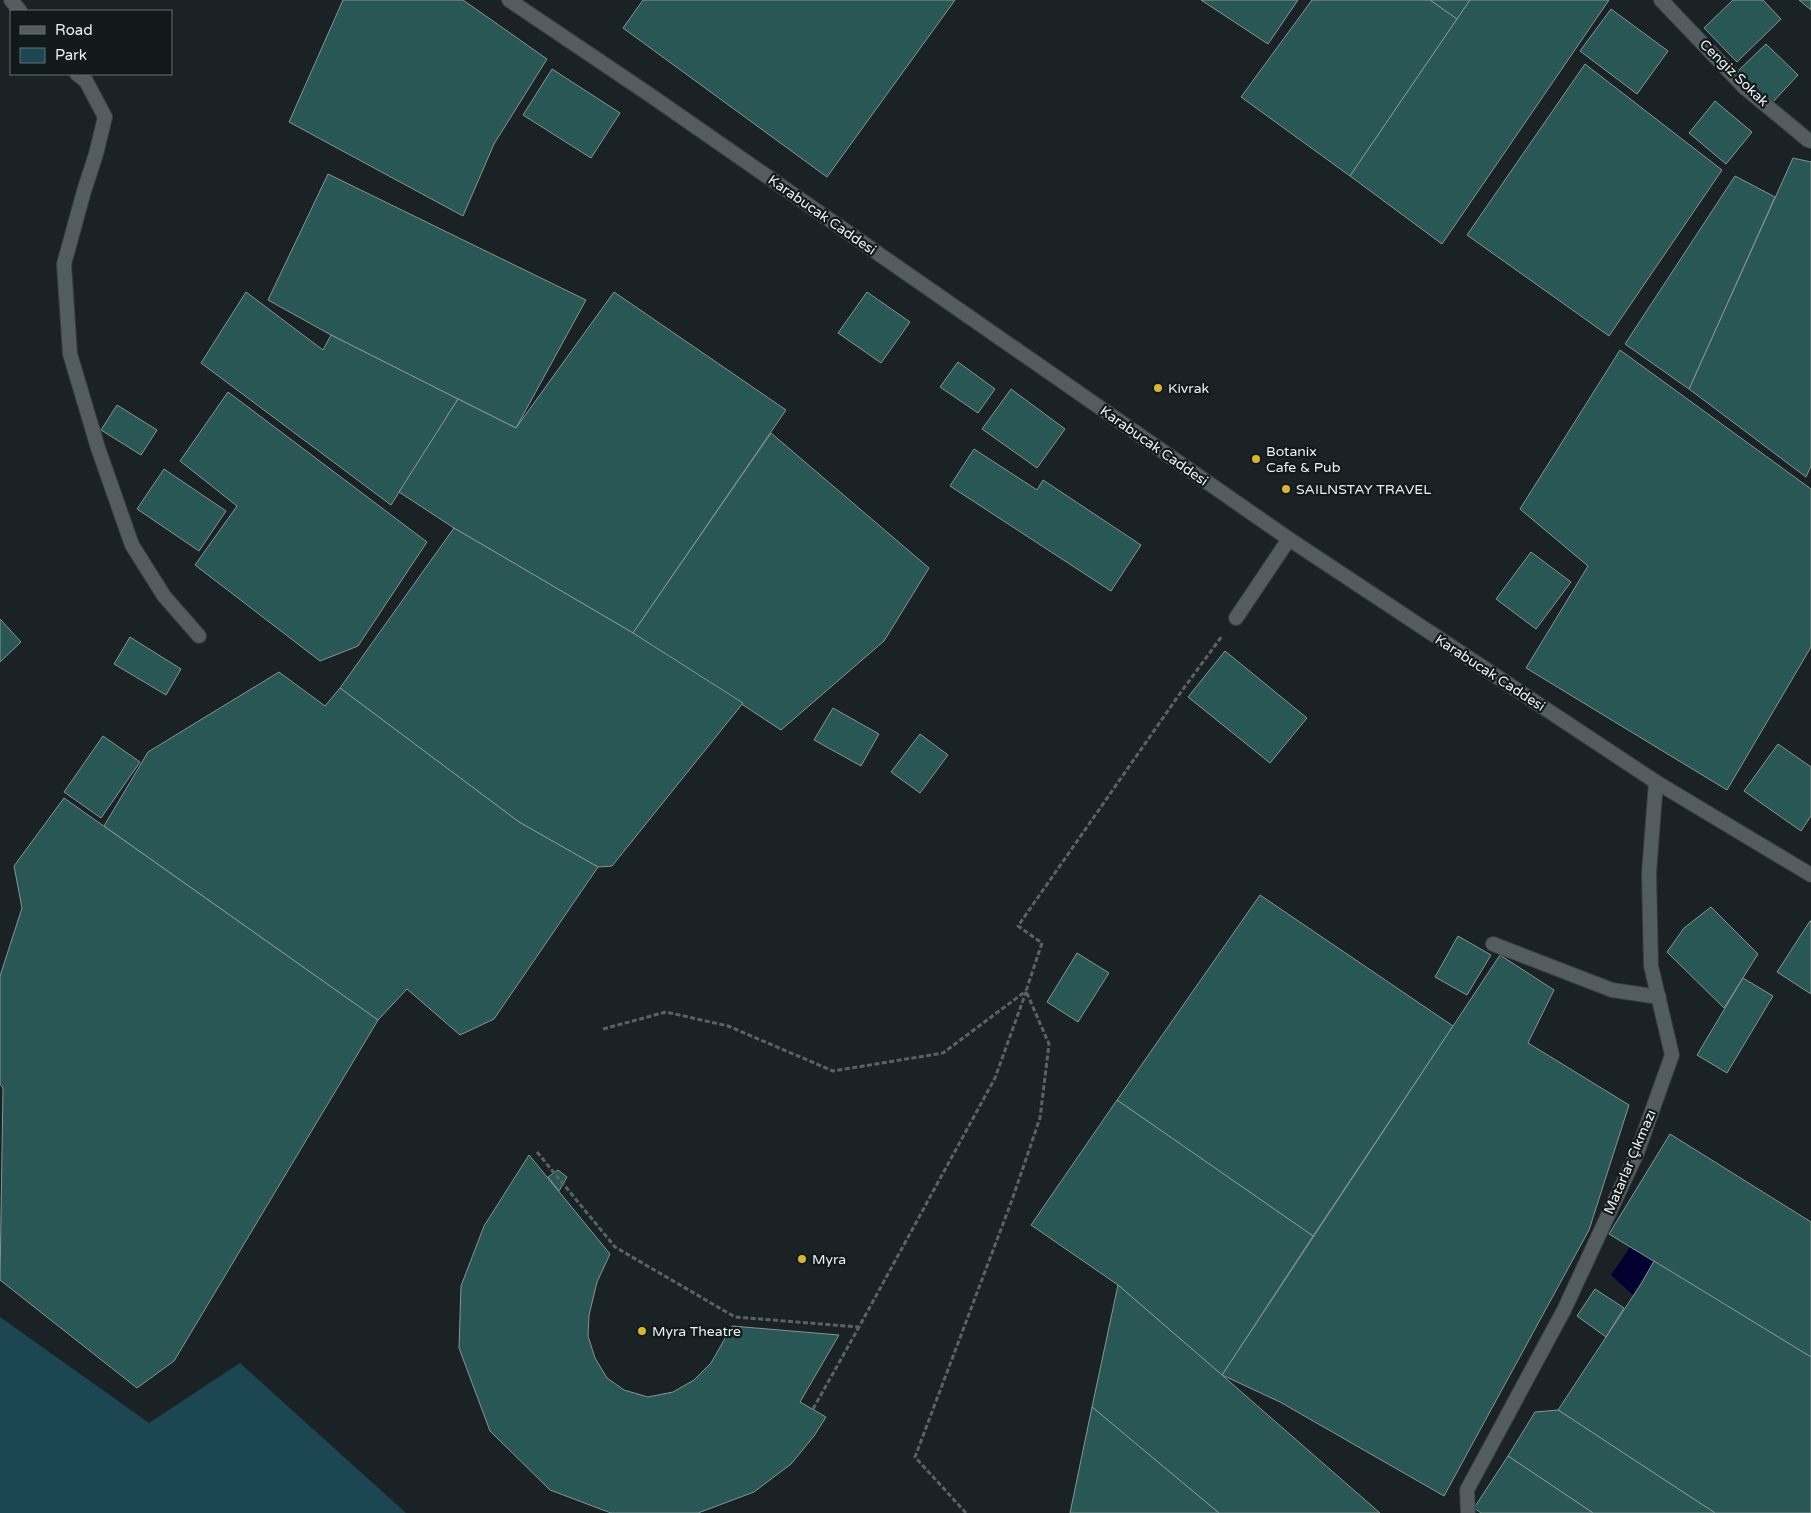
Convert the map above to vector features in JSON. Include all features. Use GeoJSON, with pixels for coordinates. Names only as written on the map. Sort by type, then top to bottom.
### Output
{"type":"FeatureCollection","features":[{"type":"Feature","properties":{"kind":"street"},"geometry":{"type":"LineString","coordinates":[[11,0],[19,10]]}},
{"type":"Feature","properties":{"kind":"street","name":"Karabucak Caddesi"},"geometry":{"type":"LineString","coordinates":[[509,0],[650,95],[1289,540],[1656,782],[1811,875]]}},
{"type":"Feature","properties":{"kind":"street","name":"Cengiz Sokak"},"geometry":{"type":"LineString","coordinates":[[1661,0],[1744,88],[1811,141]]}},
{"type":"Feature","properties":{"kind":"street"},"geometry":{"type":"LineString","coordinates":[[78,75],[86,81],[105,118],[64,264],[70,354],[98,448],[132,545],[164,596],[199,636]]}},
{"type":"Feature","properties":{"kind":"street"},"geometry":{"type":"LineString","coordinates":[[1236,618],[1289,540]]}},
{"type":"Feature","properties":{"kind":"street","name":"Matarlar Çıkmazı"},"geometry":{"type":"LineString","coordinates":[[1468,1513],[1467,1490],[1564,1310],[1637,1153],[1672,1055],[1651,966],[1649,873],[1656,782]]}},
{"type":"Feature","properties":{"kind":"street"},"geometry":{"type":"LineString","coordinates":[[1493,944],[1612,990],[1659,997]]}},
{"type":"Feature","properties":{"kind":"path"},"geometry":{"type":"LineString","coordinates":[[813,1410],[996,1078],[1042,943],[1018,926],[1181,692],[1236,618]]}},
{"type":"Feature","properties":{"kind":"path"},"geometry":{"type":"LineString","coordinates":[[603,1029],[666,1012],[728,1026],[833,1071],[943,1053],[1026,991]]}},
{"type":"Feature","properties":{"kind":"path"},"geometry":{"type":"LineString","coordinates":[[966,1513],[915,1457],[1012,1200],[1040,1118],[1049,1044],[1026,991]]}},
{"type":"Feature","properties":{"kind":"path"},"geometry":{"type":"LineString","coordinates":[[538,1152],[615,1246],[735,1316],[859,1327]]}},
{"type":"Feature","properties":{"kind":"green space"},"geometry":{"type":"Polygon","coordinates":[[[0,1317],[149,1423],[240,1363],[406,1513],[0,1513],[0,1317]]]}},
{"type":"Feature","properties":{"kind":"shaded area"},"geometry":{"type":"Polygon","coordinates":[[[1630,1247],[1654,1261],[1633,1295],[1611,1275],[1630,1247]]]}},
{"type":"Feature","properties":{"kind":"building"},"geometry":{"type":"Polygon","coordinates":[[[343,0],[463,0],[547,59],[494,144],[463,216],[289,122],[343,0]]]}},
{"type":"Feature","properties":{"kind":"building"},"geometry":{"type":"Polygon","coordinates":[[[643,0],[955,0],[827,177],[623,28],[643,0]]]}},
{"type":"Feature","properties":{"kind":"building"},"geometry":{"type":"Polygon","coordinates":[[[1201,0],[1298,0],[1268,44],[1201,0]]]}},
{"type":"Feature","properties":{"kind":"building"},"geometry":{"type":"Polygon","coordinates":[[[1312,0],[1430,0],[1457,19],[1350,176],[1241,97],[1312,0]]]}},
{"type":"Feature","properties":{"kind":"building"},"geometry":{"type":"Polygon","coordinates":[[[1430,0],[1470,0],[1457,19],[1430,0]]]}},
{"type":"Feature","properties":{"kind":"building"},"geometry":{"type":"Polygon","coordinates":[[[1470,0],[1609,0],[1442,244],[1350,176],[1470,0]]]}},
{"type":"Feature","properties":{"kind":"building"},"geometry":{"type":"Polygon","coordinates":[[[1733,0],[1763,0],[1781,19],[1737,62],[1704,28],[1733,0]]]}},
{"type":"Feature","properties":{"kind":"building"},"geometry":{"type":"Polygon","coordinates":[[[1799,0],[1811,0],[1811,10],[1799,0]]]}},
{"type":"Feature","properties":{"kind":"building"},"geometry":{"type":"Polygon","coordinates":[[[1611,9],[1668,51],[1637,94],[1580,51],[1611,9]]]}},
{"type":"Feature","properties":{"kind":"building"},"geometry":{"type":"Polygon","coordinates":[[[1766,44],[1798,75],[1771,104],[1738,71],[1766,44]]]}},
{"type":"Feature","properties":{"kind":"building"},"geometry":{"type":"Polygon","coordinates":[[[1585,64],[1722,170],[1609,336],[1467,235],[1585,64]]]}},
{"type":"Feature","properties":{"kind":"building"},"geometry":{"type":"Polygon","coordinates":[[[552,69],[620,113],[591,158],[523,115],[552,69]]]}},
{"type":"Feature","properties":{"kind":"building"},"geometry":{"type":"Polygon","coordinates":[[[1715,101],[1752,132],[1726,164],[1689,133],[1715,101]]]}},
{"type":"Feature","properties":{"kind":"building"},"geometry":{"type":"Polygon","coordinates":[[[1793,158],[1811,162],[1811,466],[1806,477],[1689,389],[1793,158]]]}},
{"type":"Feature","properties":{"kind":"building"},"geometry":{"type":"Polygon","coordinates":[[[328,174],[586,300],[516,428],[331,335],[268,300],[328,174]]]}},
{"type":"Feature","properties":{"kind":"building"},"geometry":{"type":"Polygon","coordinates":[[[1735,176],[1775,197],[1689,389],[1625,344],[1735,176]]]}},
{"type":"Feature","properties":{"kind":"building"},"geometry":{"type":"Polygon","coordinates":[[[246,292],[323,350],[331,335],[458,399],[391,505],[201,363],[246,292]]]}},
{"type":"Feature","properties":{"kind":"building"},"geometry":{"type":"Polygon","coordinates":[[[614,292],[786,410],[633,633],[454,528],[399,492],[458,399],[516,428],[614,292]]]}},
{"type":"Feature","properties":{"kind":"building"},"geometry":{"type":"Polygon","coordinates":[[[867,292],[910,322],[881,363],[838,333],[867,292]]]}},
{"type":"Feature","properties":{"kind":"building"},"geometry":{"type":"Polygon","coordinates":[[[1620,350],[1811,489],[1811,647],[1727,790],[1526,668],[1588,566],[1520,509],[1620,350]]]}},
{"type":"Feature","properties":{"kind":"building"},"geometry":{"type":"Polygon","coordinates":[[[958,362],[995,389],[978,413],[940,387],[958,362]]]}},
{"type":"Feature","properties":{"kind":"building"},"geometry":{"type":"Polygon","coordinates":[[[1011,389],[1065,429],[1037,468],[982,429],[1011,389]]]}},
{"type":"Feature","properties":{"kind":"building"},"geometry":{"type":"Polygon","coordinates":[[[228,392],[427,542],[358,646],[320,661],[195,565],[237,506],[180,461],[228,392]]]}},
{"type":"Feature","properties":{"kind":"building"},"geometry":{"type":"Polygon","coordinates":[[[117,405],[157,430],[141,455],[101,430],[117,405]]]}},
{"type":"Feature","properties":{"kind":"building"},"geometry":{"type":"Polygon","coordinates":[[[771,433],[929,568],[884,641],[781,730],[633,633],[771,433]]]}},
{"type":"Feature","properties":{"kind":"building"},"geometry":{"type":"Polygon","coordinates":[[[974,449],[1037,490],[1043,480],[1141,545],[1111,591],[950,486],[974,449]]]}},
{"type":"Feature","properties":{"kind":"building"},"geometry":{"type":"Polygon","coordinates":[[[164,469],[226,511],[199,551],[137,509],[164,469]]]}},
{"type":"Feature","properties":{"kind":"building"},"geometry":{"type":"Polygon","coordinates":[[[454,528],[633,633],[743,703],[612,866],[598,867],[519,822],[340,688],[454,528]]]}},
{"type":"Feature","properties":{"kind":"building"},"geometry":{"type":"Polygon","coordinates":[[[1531,552],[1571,582],[1536,629],[1496,599],[1531,552]]]}},
{"type":"Feature","properties":{"kind":"building"},"geometry":{"type":"Polygon","coordinates":[[[0,619],[21,642],[0,662],[0,619]]]}},
{"type":"Feature","properties":{"kind":"building"},"geometry":{"type":"Polygon","coordinates":[[[130,637],[181,669],[166,695],[114,664],[130,637]]]}},
{"type":"Feature","properties":{"kind":"building"},"geometry":{"type":"Polygon","coordinates":[[[1225,651],[1307,718],[1270,763],[1188,697],[1225,651]]]}},
{"type":"Feature","properties":{"kind":"building"},"geometry":{"type":"Polygon","coordinates":[[[279,672],[325,706],[340,688],[519,822],[598,867],[494,1019],[460,1035],[407,989],[378,1020],[104,826],[148,752],[279,672]]]}},
{"type":"Feature","properties":{"kind":"building"},"geometry":{"type":"Polygon","coordinates":[[[833,708],[879,734],[861,766],[814,740],[833,708]]]}},
{"type":"Feature","properties":{"kind":"building"},"geometry":{"type":"Polygon","coordinates":[[[920,734],[948,755],[920,793],[891,772],[920,734]]]}},
{"type":"Feature","properties":{"kind":"building"},"geometry":{"type":"Polygon","coordinates":[[[103,736],[140,762],[101,818],[64,792],[103,736]]]}},
{"type":"Feature","properties":{"kind":"building"},"geometry":{"type":"Polygon","coordinates":[[[1778,744],[1811,767],[1811,816],[1801,831],[1744,791],[1778,744]]]}},
{"type":"Feature","properties":{"kind":"building"},"geometry":{"type":"Polygon","coordinates":[[[64,798],[378,1020],[174,1361],[137,1388],[0,1280],[3,1088],[0,1084],[0,976],[22,908],[14,866],[64,798]]]}},
{"type":"Feature","properties":{"kind":"building"},"geometry":{"type":"Polygon","coordinates":[[[1260,895],[1453,1026],[1313,1236],[1117,1100],[1260,895]]]}},
{"type":"Feature","properties":{"kind":"building"},"geometry":{"type":"Polygon","coordinates":[[[1711,907],[1758,954],[1724,1008],[1667,952],[1684,928],[1711,907]]]}},
{"type":"Feature","properties":{"kind":"building"},"geometry":{"type":"Polygon","coordinates":[[[1811,921],[1811,994],[1777,972],[1811,921]]]}},
{"type":"Feature","properties":{"kind":"building"},"geometry":{"type":"Polygon","coordinates":[[[1458,936],[1491,955],[1467,995],[1435,977],[1458,936]]]}},
{"type":"Feature","properties":{"kind":"building"},"geometry":{"type":"Polygon","coordinates":[[[1077,953],[1109,973],[1078,1022],[1047,1002],[1077,953]]]}},
{"type":"Feature","properties":{"kind":"building"},"geometry":{"type":"Polygon","coordinates":[[[1500,955],[1554,990],[1528,1043],[1629,1105],[1589,1230],[1444,1496],[1280,1402],[1222,1375],[1500,955]]]}},
{"type":"Feature","properties":{"kind":"building"},"geometry":{"type":"Polygon","coordinates":[[[1743,978],[1773,996],[1727,1073],[1697,1055],[1743,978]]]}},
{"type":"Feature","properties":{"kind":"building"},"geometry":{"type":"Polygon","coordinates":[[[1117,1100],[1313,1236],[1222,1375],[1118,1285],[1031,1225],[1117,1100]]]}},
{"type":"Feature","properties":{"kind":"building"},"geometry":{"type":"Polygon","coordinates":[[[1670,1134],[1811,1222],[1811,1357],[1609,1234],[1670,1134]]]}},
{"type":"Feature","properties":{"kind":"building"},"geometry":{"type":"Polygon","coordinates":[[[529,1155],[610,1254],[597,1282],[589,1315],[588,1336],[595,1358],[607,1378],[624,1390],[648,1397],[673,1392],[694,1380],[711,1363],[732,1326],[839,1335],[800,1402],[826,1417],[814,1436],[791,1464],[754,1492],[698,1513],[611,1513],[550,1490],[490,1431],[459,1348],[461,1286],[484,1226],[529,1155]]]}},
{"type":"Feature","properties":{"kind":"building"},"geometry":{"type":"Polygon","coordinates":[[[558,1170],[567,1177],[559,1191],[548,1177],[558,1170]]]}},
{"type":"Feature","properties":{"kind":"building"},"geometry":{"type":"Polygon","coordinates":[[[1654,1261],[1811,1357],[1811,1513],[1715,1513],[1558,1410],[1641,1284],[1654,1261]]]}},
{"type":"Feature","properties":{"kind":"building"},"geometry":{"type":"Polygon","coordinates":[[[1118,1285],[1380,1513],[1219,1513],[1092,1407],[1118,1285]]]}},
{"type":"Feature","properties":{"kind":"building"},"geometry":{"type":"Polygon","coordinates":[[[1595,1289],[1624,1308],[1606,1337],[1577,1316],[1595,1289]]]}},
{"type":"Feature","properties":{"kind":"building"},"geometry":{"type":"Polygon","coordinates":[[[1092,1407],[1219,1513],[1070,1513],[1092,1407]]]}},
{"type":"Feature","properties":{"kind":"building"},"geometry":{"type":"Polygon","coordinates":[[[1558,1410],[1715,1513],[1593,1513],[1508,1456],[1535,1412],[1558,1410]]]}},
{"type":"Feature","properties":{"kind":"building"},"geometry":{"type":"Polygon","coordinates":[[[1508,1456],[1593,1513],[1481,1513],[1474,1508],[1508,1456]]]}},
{"type":"Feature","properties":{"kind":"place","name":"Kivrak"},"geometry":{"type":"Point","coordinates":[1158,388]}},
{"type":"Feature","properties":{"kind":"place","name":"Botanix Cafe & Pub"},"geometry":{"type":"Point","coordinates":[1256,459]}},
{"type":"Feature","properties":{"kind":"place","name":"SAILNSTAY TRAVEL"},"geometry":{"type":"Point","coordinates":[1286,489]}},
{"type":"Feature","properties":{"kind":"place","name":"Myra"},"geometry":{"type":"Point","coordinates":[802,1259]}},
{"type":"Feature","properties":{"kind":"place","name":"Myra Theatre"},"geometry":{"type":"Point","coordinates":[642,1331]}}]}
